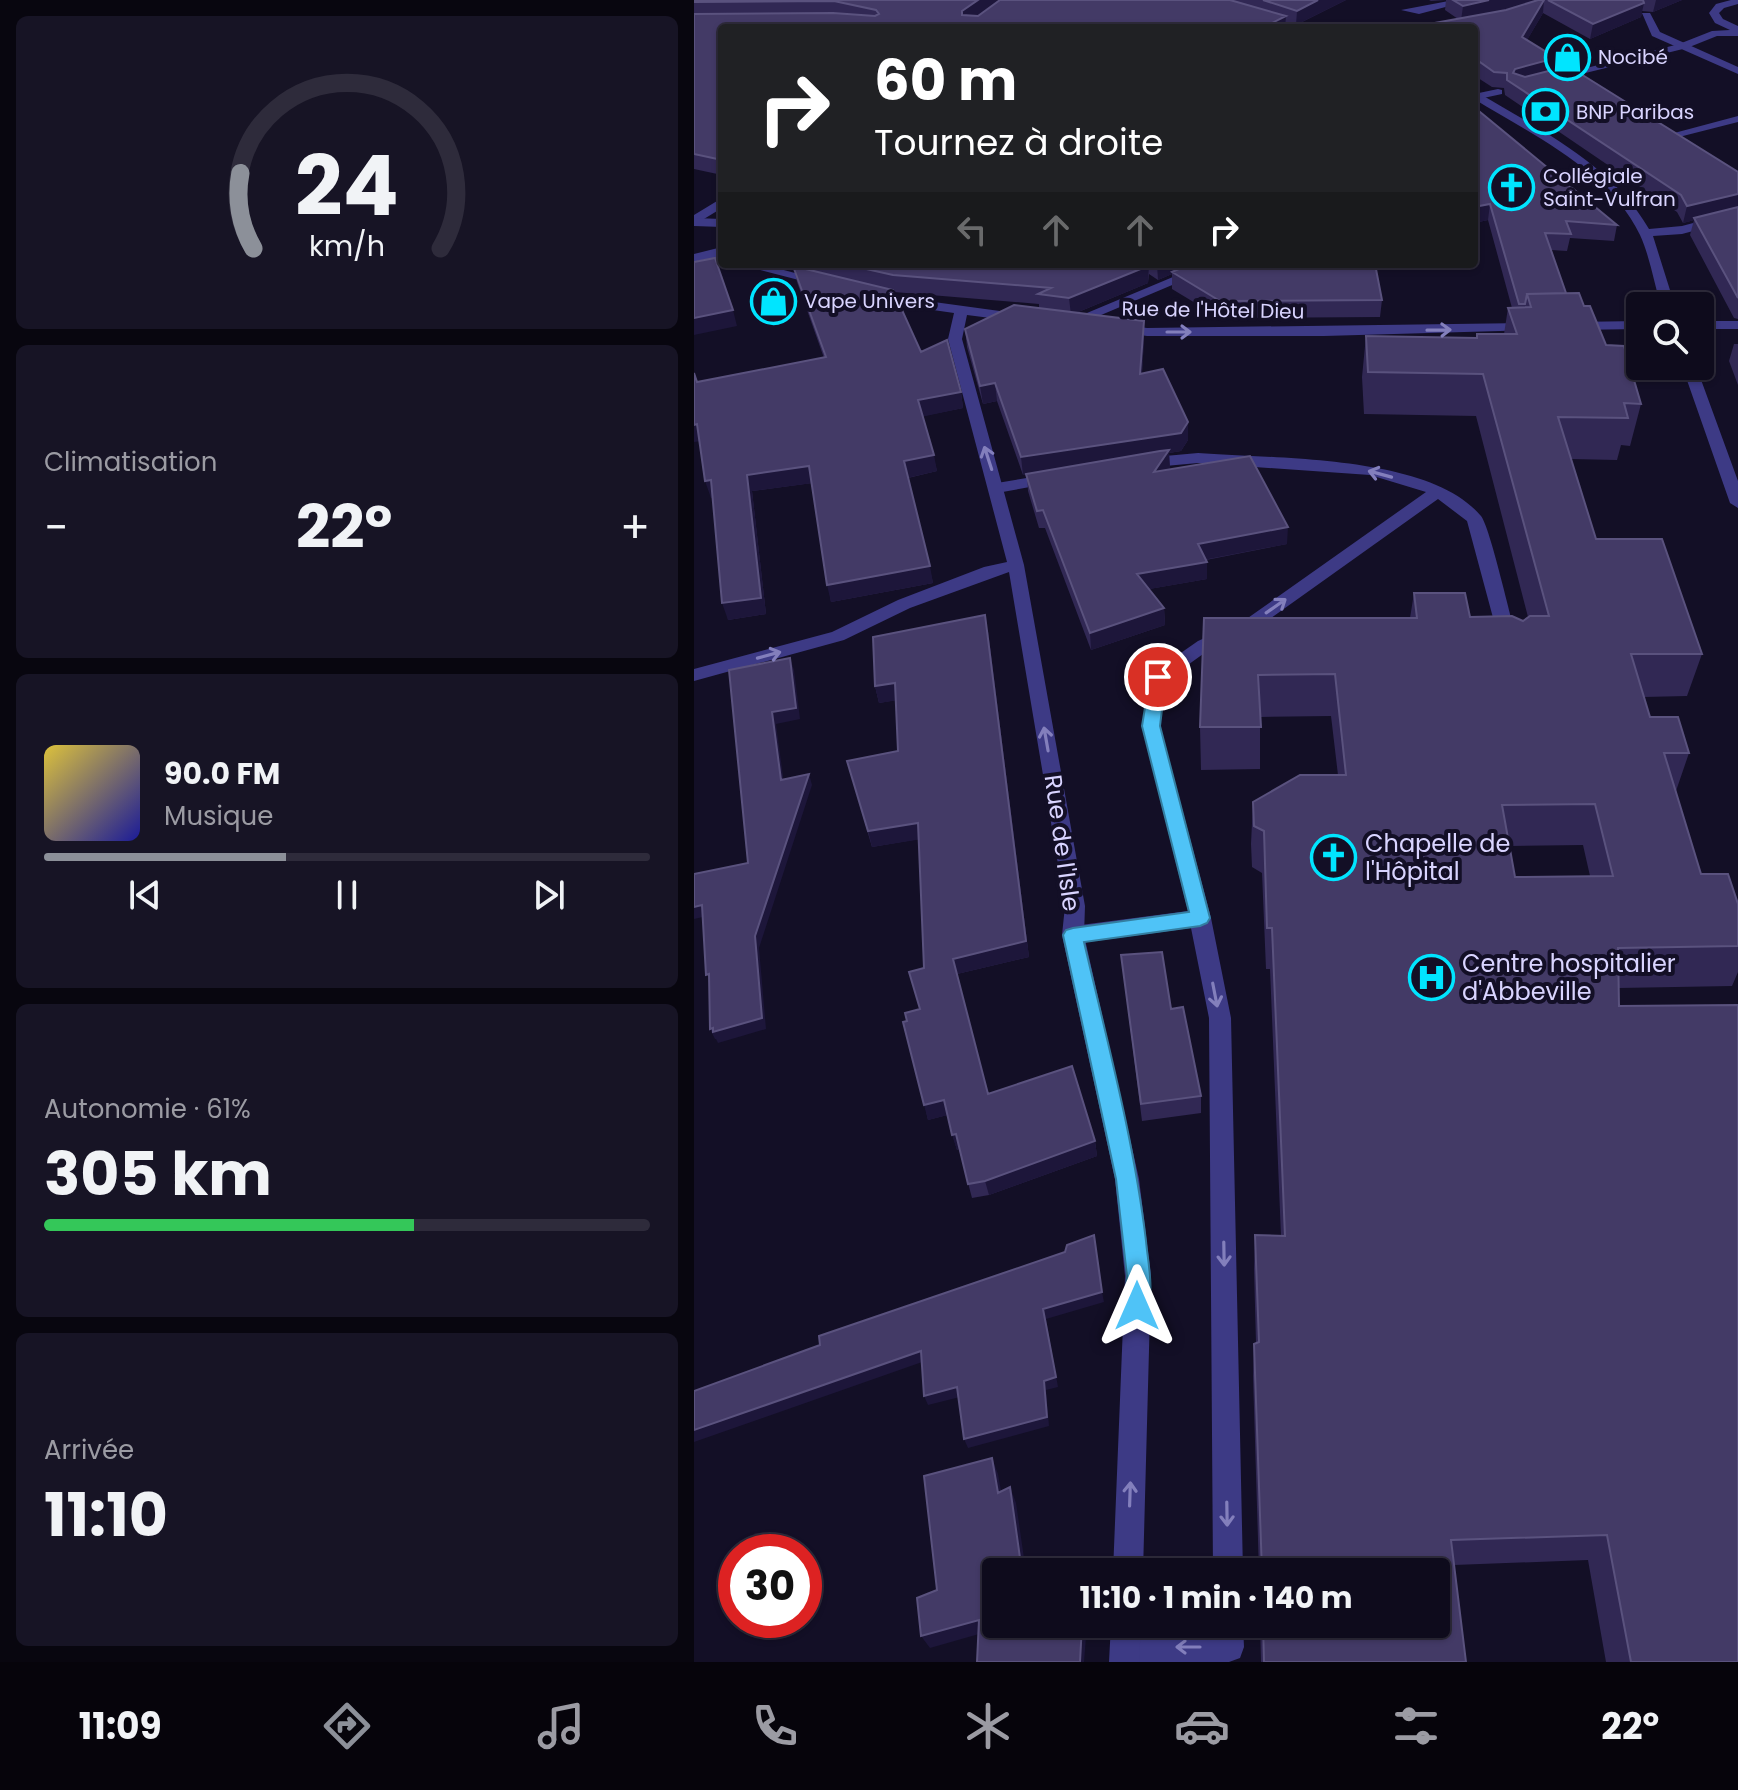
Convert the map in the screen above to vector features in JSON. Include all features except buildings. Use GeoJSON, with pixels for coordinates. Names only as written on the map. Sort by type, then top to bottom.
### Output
{"type":"FeatureCollection","features":[{"type":"Feature","properties":{"kind":"street"},"geometry":{"type":"LineString","coordinates":[[1403,23],[1406,5],[1419,11],[1467,0]]}},
{"type":"Feature","properties":{"kind":"street"},"geometry":{"type":"LineString","coordinates":[[1718,27],[1715,9],[1738,1]]}},
{"type":"Feature","properties":{"kind":"street"},"geometry":{"type":"LineString","coordinates":[[1646,15],[1656,34],[1738,71]]}},
{"type":"Feature","properties":{"kind":"street"},"geometry":{"type":"LineString","coordinates":[[1250,16],[1277,24]]}},
{"type":"Feature","properties":{"kind":"street"},"geometry":{"type":"LineString","coordinates":[[1547,80],[1683,46],[1718,27],[1738,32]]}},
{"type":"Feature","properties":{"kind":"street"},"geometry":{"type":"LineString","coordinates":[[1478,94],[1498,92]]}},
{"type":"Feature","properties":{"kind":"street"},"geometry":{"type":"LineString","coordinates":[[1478,95],[1560,148],[1603,181],[1645,233],[1664,292]]}},
{"type":"Feature","properties":{"kind":"street"},"geometry":{"type":"LineString","coordinates":[[1697,152],[1669,136],[1738,119]]}},
{"type":"Feature","properties":{"kind":"street"},"geometry":{"type":"LineString","coordinates":[[694,221],[718,205]]}},
{"type":"Feature","properties":{"kind":"street"},"geometry":{"type":"LineString","coordinates":[[1645,233],[1682,230],[1738,215]]}},
{"type":"Feature","properties":{"kind":"street"},"geometry":{"type":"LineString","coordinates":[[694,221],[718,223]]}},
{"type":"Feature","properties":{"kind":"street"},"geometry":{"type":"LineString","coordinates":[[761,268],[835,285]]}},
{"type":"Feature","properties":{"kind":"street"},"geometry":{"type":"LineString","coordinates":[[1070,323],[1205,268]]}},
{"type":"Feature","properties":{"kind":"street"},"geometry":{"type":"LineString","coordinates":[[851,289],[961,310],[1039,320]]}},
{"type":"Feature","properties":{"kind":"street","name":"Rue de l'Isle"},"geometry":{"type":"LineString","coordinates":[[961,310],[955,339],[1016,565],[1075,906],[1073,935],[1127,1179],[1138,1276],[1128,1558]]}},
{"type":"Feature","properties":{"kind":"street","name":"Rue de l'Hôtel Dieu"},"geometry":{"type":"LineString","coordinates":[[1055,321],[1147,332],[1545,327]]}},
{"type":"Feature","properties":{"kind":"street"},"geometry":{"type":"LineString","coordinates":[[1561,327],[1626,325]]}},
{"type":"Feature","properties":{"kind":"street"},"geometry":{"type":"LineString","coordinates":[[1714,325],[1738,325]]}},
{"type":"Feature","properties":{"kind":"street"},"geometry":{"type":"LineString","coordinates":[[1694,380],[1738,503]]}},
{"type":"Feature","properties":{"kind":"street"},"geometry":{"type":"LineString","coordinates":[[1131,465],[1198,458],[1371,470],[1438,491],[1475,519],[1512,655]]}},
{"type":"Feature","properties":{"kind":"street"},"geometry":{"type":"LineString","coordinates":[[997,488],[1072,475]]}},
{"type":"Feature","properties":{"kind":"street"},"geometry":{"type":"LineString","coordinates":[[1228,1558],[1220,1018],[1200,918],[1151,726],[1158,677],[1204,645],[1251,624],[1438,491]]}},
{"type":"Feature","properties":{"kind":"street"},"geometry":{"type":"LineString","coordinates":[[694,675],[838,636],[904,604],[990,571],[1016,565]]}},
{"type":"Feature","properties":{"kind":"street"},"geometry":{"type":"LineString","coordinates":[[1073,935],[1200,918]]}},
{"type":"Feature","properties":{"kind":"street"},"geometry":{"type":"LineString","coordinates":[[1125,1645],[1229,1647],[1229,1638]]}},
{"type":"Feature","properties":{"kind":"place","name":"Nocibé"},"geometry":{"type":"Point","coordinates":[1567,57]}},
{"type":"Feature","properties":{"kind":"place","name":"BNP Paribas"},"geometry":{"type":"Point","coordinates":[1545,112]}},
{"type":"Feature","properties":{"kind":"place","name":"Collégiale Saint-Vulfran"},"geometry":{"type":"Point","coordinates":[1512,188]}},
{"type":"Feature","properties":{"kind":"place","name":"Vape Univers"},"geometry":{"type":"Point","coordinates":[773,301]}},
{"type":"Feature","properties":{"kind":"place","name":"Chapelle de l'Hôpital"},"geometry":{"type":"Point","coordinates":[1334,858]}},
{"type":"Feature","properties":{"kind":"place","name":"Centre hospitalier d'Abbeville"},"geometry":{"type":"Point","coordinates":[1431,978]}},
{"type":"Feature","properties":{"kind":"route"},"geometry":{"type":"LineString","coordinates":[[1137,1306],[1138,1276],[1127,1179],[1073,935],[1200,918],[1151,726],[1158,677]]}}]}
